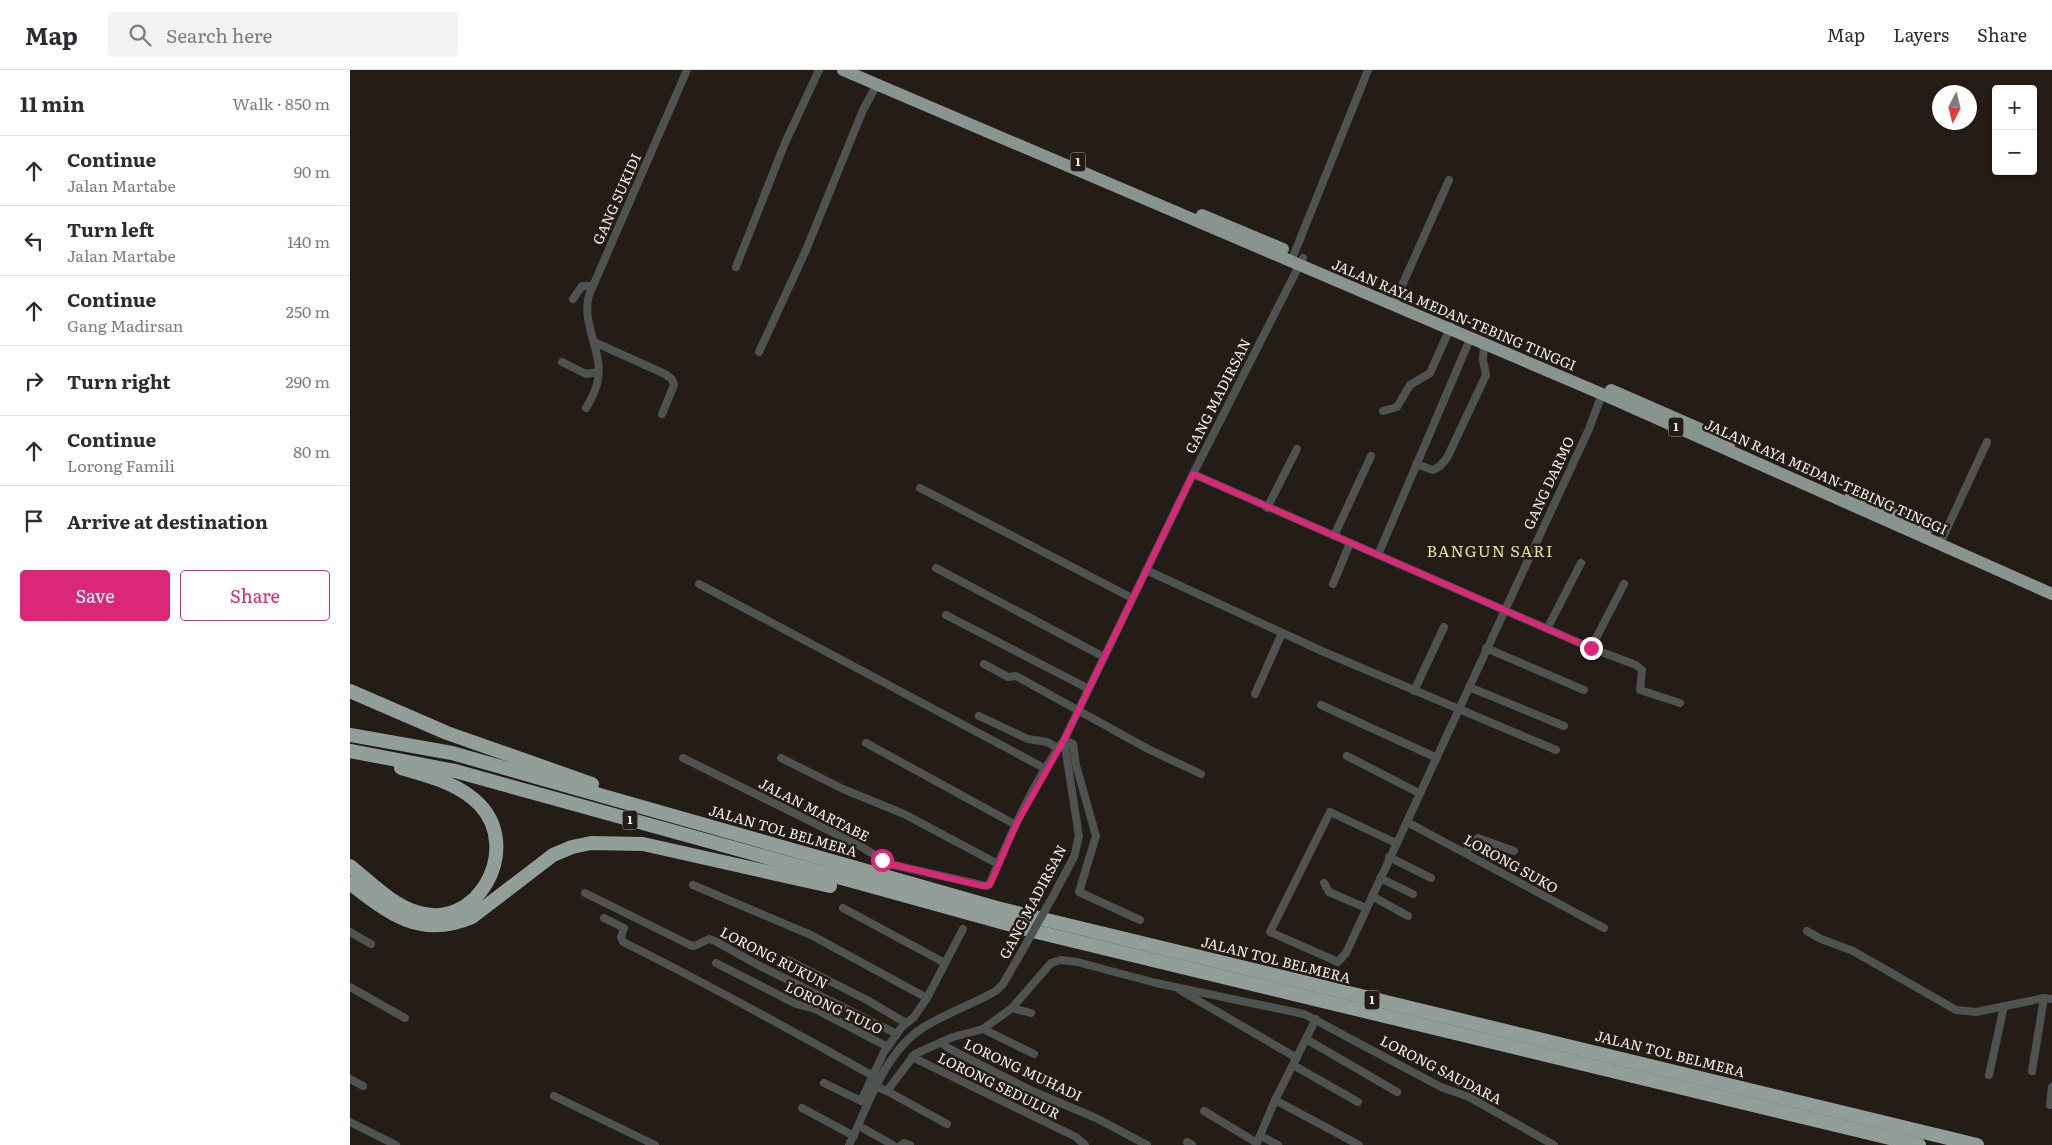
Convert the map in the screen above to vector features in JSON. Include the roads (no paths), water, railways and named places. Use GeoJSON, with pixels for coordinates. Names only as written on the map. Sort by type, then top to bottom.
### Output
{"type":"FeatureCollection","features":[{"type":"Feature","properties":{"kind":"highway","name":"JALAN RAYA MEDAN-TEBING TINGGI"},"geometry":{"type":"LineString","coordinates":[[843,70],[876,86],[1396,299],[1451,327],[1470,339],[1602,394],[2052,594]]}},
{"type":"Feature","properties":{"kind":"highway","name":"JALAN RAYA MEDAN-TEBING TINGGI"},"geometry":{"type":"LineString","coordinates":[[862,70],[1299,259],[1451,327],[1632,398],[2052,585]]}},
{"type":"Feature","properties":{"kind":"highway"},"geometry":{"type":"LineString","coordinates":[[350,690],[447,733],[592,784],[659,812]]}},
{"type":"Feature","properties":{"kind":"highway","name":"1"},"geometry":{"type":"LineString","coordinates":[[350,735],[452,753],[659,812]]}},
{"type":"Feature","properties":{"kind":"highway","name":"1"},"geometry":{"type":"LineString","coordinates":[[350,751],[455,771],[908,898]]}},
{"type":"Feature","properties":{"kind":"highway"},"geometry":{"type":"LineString","coordinates":[[350,756],[402,769],[456,787],[469,795],[489,816],[497,841],[494,864],[485,886],[462,908],[441,915],[428,915],[404,908],[350,866]]}},
{"type":"Feature","properties":{"kind":"highway","name":"JALAN TOL BELMERA"},"geometry":{"type":"LineString","coordinates":[[659,812],[842,866],[1005,910],[1977,1145]]}},
{"type":"Feature","properties":{"kind":"highway"},"geometry":{"type":"LineString","coordinates":[[350,883],[398,917],[425,925],[449,924],[461,921],[483,910],[544,862],[562,851],[591,843],[623,842],[661,847],[856,891],[908,898]]}},
{"type":"Feature","properties":{"kind":"highway","name":"JALAN TOL BELMERA"},"geometry":{"type":"LineString","coordinates":[[908,898],[1037,932],[1919,1145]]}},
{"type":"Feature","properties":{"kind":"street","name":"GANG SUKIDI"},"geometry":{"type":"LineString","coordinates":[[598,372],[587,304],[592,286],[687,70]]}},
{"type":"Feature","properties":{"kind":"street"},"geometry":{"type":"LineString","coordinates":[[736,267],[785,144],[819,70]]}},
{"type":"Feature","properties":{"kind":"street","name":"GANG MADIRSAN"},"geometry":{"type":"LineString","coordinates":[[850,1145],[877,1086],[898,1051],[907,1040],[924,1027],[996,991],[1003,984],[1074,857],[1079,836],[1064,740],[1087,688],[1104,657],[1299,259],[1368,70]]}},
{"type":"Feature","properties":{"kind":"street"},"geometry":{"type":"LineString","coordinates":[[759,352],[806,250],[863,110],[876,86]]}},
{"type":"Feature","properties":{"kind":"street"},"geometry":{"type":"LineString","coordinates":[[1396,299],[1449,180]]}},
{"type":"Feature","properties":{"kind":"street"},"geometry":{"type":"LineString","coordinates":[[573,299],[582,286],[592,286]]}},
{"type":"Feature","properties":{"kind":"street"},"geometry":{"type":"LineString","coordinates":[[1383,412],[1397,407],[1410,385],[1430,374],[1451,327]]}},
{"type":"Feature","properties":{"kind":"street"},"geometry":{"type":"LineString","coordinates":[[1378,556],[1470,339]]}},
{"type":"Feature","properties":{"kind":"street"},"geometry":{"type":"LineString","coordinates":[[594,342],[665,374],[672,379],[674,385],[662,414]]}},
{"type":"Feature","properties":{"kind":"street"},"geometry":{"type":"LineString","coordinates":[[1416,464],[1434,470],[1447,458],[1486,374],[1483,360],[1484,345]]}},
{"type":"Feature","properties":{"kind":"street"},"geometry":{"type":"LineString","coordinates":[[562,362],[586,374],[598,372],[594,393],[586,408]]}},
{"type":"Feature","properties":{"kind":"street","name":"GANG DARMO"},"geometry":{"type":"LineString","coordinates":[[1396,843],[1330,812],[1270,932],[1338,962],[1346,953],[1589,429],[1602,394]]}},
{"type":"Feature","properties":{"kind":"street"},"geometry":{"type":"LineString","coordinates":[[1943,536],[1987,442]]}},
{"type":"Feature","properties":{"kind":"street"},"geometry":{"type":"LineString","coordinates":[[1268,508],[1296,449]]}},
{"type":"Feature","properties":{"kind":"street"},"geometry":{"type":"LineString","coordinates":[[1334,536],[1371,456]]}},
{"type":"Feature","properties":{"kind":"street"},"geometry":{"type":"LineString","coordinates":[[1193,474],[1591,648],[1636,665],[1642,670],[1640,690],[1680,702]]}},
{"type":"Feature","properties":{"kind":"street"},"geometry":{"type":"LineString","coordinates":[[920,488],[1132,598]]}},
{"type":"Feature","properties":{"kind":"street"},"geometry":{"type":"LineString","coordinates":[[1334,584],[1350,543]]}},
{"type":"Feature","properties":{"kind":"street"},"geometry":{"type":"LineString","coordinates":[[1547,629],[1581,563]]}},
{"type":"Feature","properties":{"kind":"street"},"geometry":{"type":"LineString","coordinates":[[936,568],[1104,657]]}},
{"type":"Feature","properties":{"kind":"street"},"geometry":{"type":"LineString","coordinates":[[1146,570],[1414,691],[1556,750]]}},
{"type":"Feature","properties":{"kind":"street"},"geometry":{"type":"LineString","coordinates":[[699,584],[1046,769]]}},
{"type":"Feature","properties":{"kind":"street"},"geometry":{"type":"LineString","coordinates":[[1591,648],[1624,584]]}},
{"type":"Feature","properties":{"kind":"street"},"geometry":{"type":"LineString","coordinates":[[946,615],[1087,688]]}},
{"type":"Feature","properties":{"kind":"street"},"geometry":{"type":"LineString","coordinates":[[1414,691],[1444,627]]}},
{"type":"Feature","properties":{"kind":"street"},"geometry":{"type":"LineString","coordinates":[[1255,694],[1282,633]]}},
{"type":"Feature","properties":{"kind":"street"},"geometry":{"type":"LineString","coordinates":[[1486,648],[1584,690]]}},
{"type":"Feature","properties":{"kind":"street"},"geometry":{"type":"LineString","coordinates":[[984,664],[1008,677],[1016,676],[1201,774]]}},
{"type":"Feature","properties":{"kind":"street"},"geometry":{"type":"LineString","coordinates":[[1468,687],[1564,726]]}},
{"type":"Feature","properties":{"kind":"street"},"geometry":{"type":"LineString","coordinates":[[1321,705],[1437,758]]}},
{"type":"Feature","properties":{"kind":"street"},"geometry":{"type":"LineString","coordinates":[[979,716],[1028,739],[1047,742],[1058,748]]}},
{"type":"Feature","properties":{"kind":"street"},"geometry":{"type":"LineString","coordinates":[[1064,740],[1073,744],[1076,766],[1096,836],[1079,892],[1140,920]]}},
{"type":"Feature","properties":{"kind":"street","name":"JALAN MARTABE"},"geometry":{"type":"LineString","coordinates":[[683,758],[862,847],[889,864],[986,886],[990,885],[1016,825],[1064,740]]}},
{"type":"Feature","properties":{"kind":"street"},"geometry":{"type":"LineString","coordinates":[[866,743],[1016,825]]}},
{"type":"Feature","properties":{"kind":"street"},"geometry":{"type":"LineString","coordinates":[[1347,756],[1419,793]]}},
{"type":"Feature","properties":{"kind":"street"},"geometry":{"type":"LineString","coordinates":[[782,758],[828,782],[904,814],[998,864]]}},
{"type":"Feature","properties":{"kind":"street","name":"LORONG SUKO"},"geometry":{"type":"LineString","coordinates":[[1406,822],[1604,928]]}},
{"type":"Feature","properties":{"kind":"street"},"geometry":{"type":"LineString","coordinates":[[1466,853],[1472,841],[1478,838],[1514,852]]}},
{"type":"Feature","properties":{"kind":"street"},"geometry":{"type":"LineString","coordinates":[[1389,857],[1431,878]]}},
{"type":"Feature","properties":{"kind":"street"},"geometry":{"type":"LineString","coordinates":[[1380,878],[1413,894]]}},
{"type":"Feature","properties":{"kind":"street"},"geometry":{"type":"LineString","coordinates":[[1324,883],[1329,892],[1366,908]]}},
{"type":"Feature","properties":{"kind":"street"},"geometry":{"type":"LineString","coordinates":[[693,885],[811,935],[927,998]]}},
{"type":"Feature","properties":{"kind":"street","name":"LORONG RUKUN"},"geometry":{"type":"LineString","coordinates":[[585,893],[690,945],[694,946],[709,939],[715,941],[760,966],[897,1034]]}},
{"type":"Feature","properties":{"kind":"street"},"geometry":{"type":"LineString","coordinates":[[1372,896],[1408,916]]}},
{"type":"Feature","properties":{"kind":"street"},"geometry":{"type":"LineString","coordinates":[[843,908],[945,963]]}},
{"type":"Feature","properties":{"kind":"street"},"geometry":{"type":"LineString","coordinates":[[604,918],[624,928],[621,937],[624,942],[657,958],[873,1076]]}},
{"type":"Feature","properties":{"kind":"street"},"geometry":{"type":"LineString","coordinates":[[861,1101],[888,1047],[927,998],[963,928]]}},
{"type":"Feature","properties":{"kind":"street"},"geometry":{"type":"LineString","coordinates":[[1808,931],[1821,939],[1853,951],[1956,1010],[1976,1012],[2048,999],[2032,1071]]}},
{"type":"Feature","properties":{"kind":"street"},"geometry":{"type":"LineString","coordinates":[[350,932],[371,944]]}},
{"type":"Feature","properties":{"kind":"street"},"geometry":{"type":"LineString","coordinates":[[788,960],[867,1000],[906,1023]]}},
{"type":"Feature","properties":{"kind":"street"},"geometry":{"type":"LineString","coordinates":[[887,1091],[912,1057],[925,1048],[982,1029],[1012,1008],[1051,963],[1061,960],[1077,962],[1176,988],[1358,1102]]}},
{"type":"Feature","properties":{"kind":"street","name":"LORONG TULO"},"geometry":{"type":"LineString","coordinates":[[716,963],[796,1004],[815,1009],[888,1047]]}},
{"type":"Feature","properties":{"kind":"street"},"geometry":{"type":"LineString","coordinates":[[350,987],[405,1018]]}},
{"type":"Feature","properties":{"kind":"street","name":"LORONG SAUDARA"},"geometry":{"type":"LineString","coordinates":[[1176,988],[1220,995],[1316,1019],[1441,1087],[1469,1097],[1554,1145]]}},
{"type":"Feature","properties":{"kind":"street"},"geometry":{"type":"LineString","coordinates":[[1989,1075],[2004,1006]]}},
{"type":"Feature","properties":{"kind":"street"},"geometry":{"type":"LineString","coordinates":[[1012,1008],[1031,1013]]}},
{"type":"Feature","properties":{"kind":"street"},"geometry":{"type":"LineString","coordinates":[[1258,1141],[1275,1100],[1316,1019]]}},
{"type":"Feature","properties":{"kind":"street"},"geometry":{"type":"LineString","coordinates":[[982,1029],[1034,1054]]}},
{"type":"Feature","properties":{"kind":"street"},"geometry":{"type":"LineString","coordinates":[[1306,1039],[1397,1092]]}},
{"type":"Feature","properties":{"kind":"street","name":"LORONG MUHADI"},"geometry":{"type":"LineString","coordinates":[[941,1042],[948,1048],[1030,1090],[1096,1118],[1147,1145]]}},
{"type":"Feature","properties":{"kind":"street","name":"LORONG SEDULUR"},"geometry":{"type":"LineString","coordinates":[[912,1057],[1076,1137],[1085,1145]]}},
{"type":"Feature","properties":{"kind":"street"},"geometry":{"type":"LineString","coordinates":[[350,1079],[363,1086]]}},
{"type":"Feature","properties":{"kind":"street"},"geometry":{"type":"LineString","coordinates":[[824,1083],[869,1106]]}},
{"type":"Feature","properties":{"kind":"street"},"geometry":{"type":"LineString","coordinates":[[877,1086],[948,1124]]}},
{"type":"Feature","properties":{"kind":"street"},"geometry":{"type":"LineString","coordinates":[[2050,1105],[2052,1087]]}},
{"type":"Feature","properties":{"kind":"street"},"geometry":{"type":"LineString","coordinates":[[554,1096],[655,1145]]}},
{"type":"Feature","properties":{"kind":"street"},"geometry":{"type":"LineString","coordinates":[[1275,1100],[1359,1145]]}},
{"type":"Feature","properties":{"kind":"street"},"geometry":{"type":"LineString","coordinates":[[802,1108],[854,1136]]}},
{"type":"Feature","properties":{"kind":"street"},"geometry":{"type":"LineString","coordinates":[[1204,1111],[1258,1141],[1278,1145]]}},
{"type":"Feature","properties":{"kind":"street"},"geometry":{"type":"LineString","coordinates":[[350,1122],[396,1145]]}},
{"type":"Feature","properties":{"kind":"street"},"geometry":{"type":"LineString","coordinates":[[859,1126],[893,1145]]}},
{"type":"Feature","properties":{"kind":"street"},"geometry":{"type":"LineString","coordinates":[[901,1145],[904,1143],[910,1145]]}},
{"type":"Feature","properties":{"kind":"district","name":"BANGUN SARI"},"geometry":{"type":"Point","coordinates":[1490,551]}}]}
